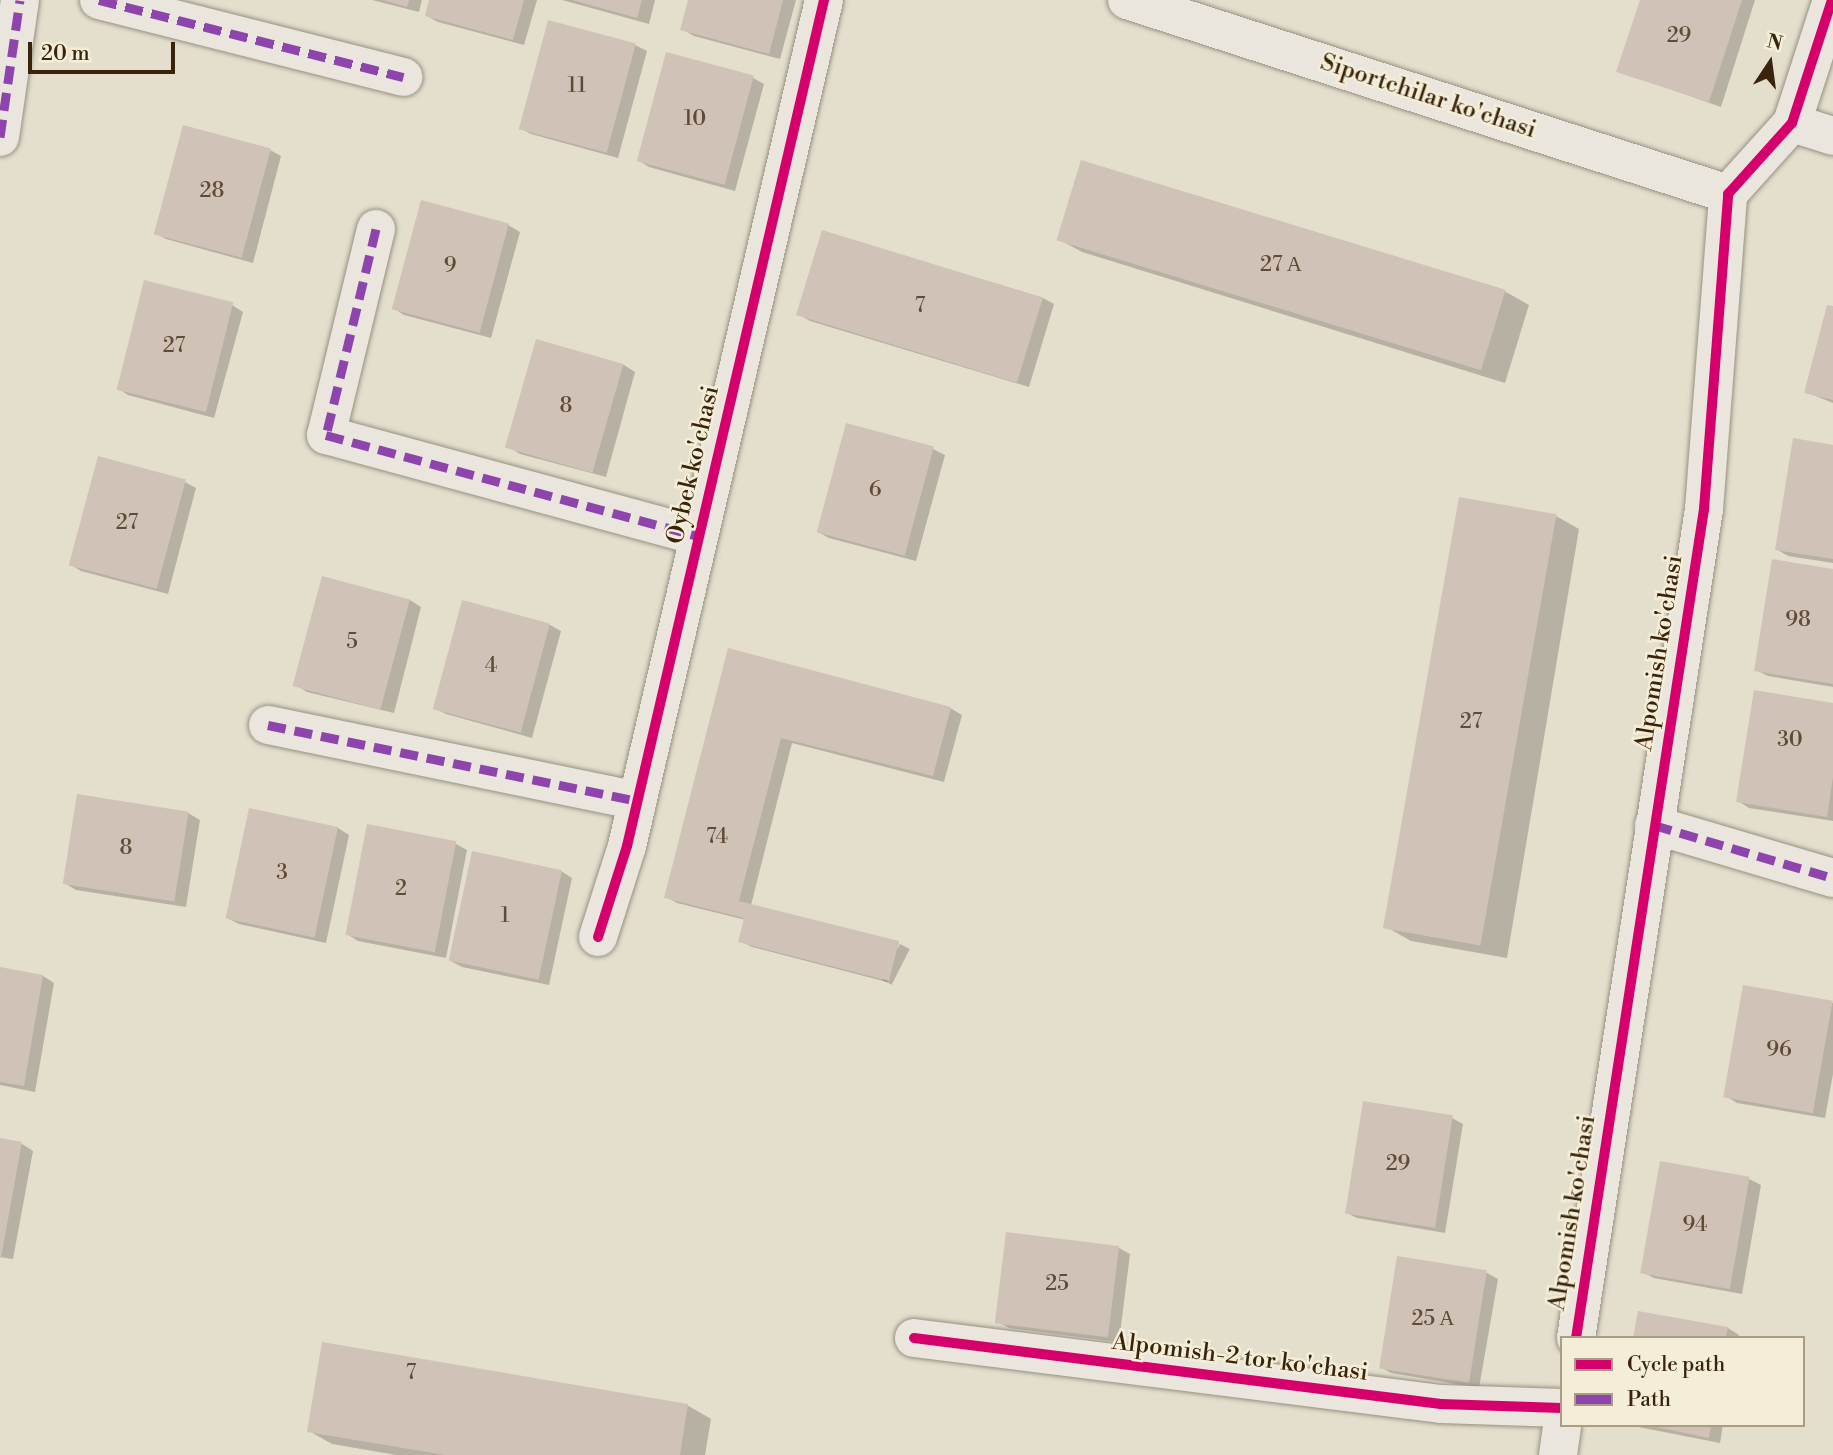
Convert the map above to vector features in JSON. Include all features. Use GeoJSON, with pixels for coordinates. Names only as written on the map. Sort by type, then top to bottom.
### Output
{"type":"FeatureCollection","features":[{"type":"Feature","properties":{"kind":"street"},"geometry":{"type":"LineString","coordinates":[[0,137],[20,0]]}},
{"type":"Feature","properties":{"kind":"street"},"geometry":{"type":"LineString","coordinates":[[99,0],[403,77]]}},
{"type":"Feature","properties":{"kind":"street","name":"Oybek ko'chasi"},"geometry":{"type":"LineString","coordinates":[[598,937],[637,802],[824,0]]}},
{"type":"Feature","properties":{"kind":"street","name":"Siportchilar ko'chasi"},"geometry":{"type":"LineString","coordinates":[[1127,0],[1728,194]]}},
{"type":"Feature","properties":{"kind":"street"},"geometry":{"type":"LineString","coordinates":[[1728,194],[1792,124],[1832,0]]}},
{"type":"Feature","properties":{"kind":"street"},"geometry":{"type":"LineString","coordinates":[[1792,124],[1833,136]]}},
{"type":"Feature","properties":{"kind":"street","name":"Alpomish ko'chasi"},"geometry":{"type":"LineString","coordinates":[[1576,1336],[1704,509],[1728,194]]}},
{"type":"Feature","properties":{"kind":"street"},"geometry":{"type":"LineString","coordinates":[[376,229],[326,435],[699,536]]}},
{"type":"Feature","properties":{"kind":"street"},"geometry":{"type":"LineString","coordinates":[[268,724],[637,802]]}},
{"type":"Feature","properties":{"kind":"street"},"geometry":{"type":"LineString","coordinates":[[1654,825],[1833,878]]}},
{"type":"Feature","properties":{"kind":"street","name":"Alpomish-2 tor ko'chasi"},"geometry":{"type":"LineString","coordinates":[[914,1338],[1441,1404],[1560,1408]]}},
{"type":"Feature","properties":{"kind":"street"},"geometry":{"type":"LineString","coordinates":[[1558,1455],[1562,1427]]}},
{"type":"Feature","properties":{"kind":"building"},"geometry":{"type":"Polygon","coordinates":[[[383,0],[409,0],[407,7],[383,0]]]}},
{"type":"Feature","properties":{"kind":"building"},"geometry":{"type":"Polygon","coordinates":[[[429,0],[524,0],[513,40],[425,16],[429,0]]]}},
{"type":"Feature","properties":{"kind":"building"},"geometry":{"type":"Polygon","coordinates":[[[572,0],[642,0],[637,18],[572,0]]]}},
{"type":"Feature","properties":{"kind":"building"},"geometry":{"type":"Polygon","coordinates":[[[688,0],[783,0],[769,54],[680,30],[688,0]]]}},
{"type":"Feature","properties":{"kind":"building"},"geometry":{"type":"Polygon","coordinates":[[[1640,0],[1742,0],[1709,102],[1616,72],[1640,0]]]}},
{"type":"Feature","properties":{"kind":"building"},"geometry":{"type":"Polygon","coordinates":[[[548,20],[636,44],[607,153],[519,129],[548,20]]]}},
{"type":"Feature","properties":{"kind":"building"},"geometry":{"type":"Polygon","coordinates":[[[666,52],[754,76],[725,185],[637,161],[666,52]]]}},
{"type":"Feature","properties":{"kind":"building"},"geometry":{"type":"Polygon","coordinates":[[[183,125],[271,149],[242,258],[154,234],[183,125]]]}},
{"type":"Feature","properties":{"kind":"building"},"geometry":{"type":"Polygon","coordinates":[[[1081,160],[1506,290],[1481,370],[1056,240],[1081,160]]]}},
{"type":"Feature","properties":{"kind":"building"},"geometry":{"type":"Polygon","coordinates":[[[421,200],[509,224],[480,333],[392,309],[421,200]]]}},
{"type":"Feature","properties":{"kind":"building"},"geometry":{"type":"Polygon","coordinates":[[[822,230],[1043,298],[1017,383],[796,315],[822,230]]]}},
{"type":"Feature","properties":{"kind":"building"},"geometry":{"type":"Polygon","coordinates":[[[144,280],[233,302],[206,412],[117,390],[144,280]]]}},
{"type":"Feature","properties":{"kind":"building"},"geometry":{"type":"Polygon","coordinates":[[[1827,305],[1833,306],[1833,400],[1804,393],[1827,305]]]}},
{"type":"Feature","properties":{"kind":"building"},"geometry":{"type":"Polygon","coordinates":[[[536,339],[623,364],[592,473],[505,448],[536,339]]]}},
{"type":"Feature","properties":{"kind":"building"},"geometry":{"type":"Polygon","coordinates":[[[846,423],[934,447],[905,556],[817,532],[846,423]]]}},
{"type":"Feature","properties":{"kind":"building"},"geometry":{"type":"Polygon","coordinates":[[[1793,438],[1833,445],[1833,559],[1775,550],[1793,438]]]}},
{"type":"Feature","properties":{"kind":"building"},"geometry":{"type":"Polygon","coordinates":[[[98,456],[186,480],[157,589],[69,565],[98,456]]]}},
{"type":"Feature","properties":{"kind":"building"},"geometry":{"type":"Polygon","coordinates":[[[1459,497],[1556,514],[1480,946],[1383,928],[1459,497]]]}},
{"type":"Feature","properties":{"kind":"building"},"geometry":{"type":"Polygon","coordinates":[[[1772,559],[1833,569],[1833,684],[1754,671],[1772,559]]]}},
{"type":"Feature","properties":{"kind":"building"},"geometry":{"type":"Polygon","coordinates":[[[322,576],[410,600],[380,710],[292,686],[322,576]]]}},
{"type":"Feature","properties":{"kind":"building"},"geometry":{"type":"Polygon","coordinates":[[[462,600],[550,624],[521,733],[433,709],[462,600]]]}},
{"type":"Feature","properties":{"kind":"building"},"geometry":{"type":"Polygon","coordinates":[[[728,648],[951,707],[933,776],[781,738],[739,901],[899,941],[889,981],[738,942],[744,918],[664,898],[728,648]]]}},
{"type":"Feature","properties":{"kind":"building"},"geometry":{"type":"Polygon","coordinates":[[[1754,690],[1833,703],[1833,777],[1827,817],[1736,802],[1754,690]]]}},
{"type":"Feature","properties":{"kind":"building"},"geometry":{"type":"Polygon","coordinates":[[[77,794],[189,812],[174,902],[63,884],[77,794]]]}},
{"type":"Feature","properties":{"kind":"building"},"geometry":{"type":"Polygon","coordinates":[[[249,808],[338,827],[315,937],[226,919],[249,808]]]}},
{"type":"Feature","properties":{"kind":"building"},"geometry":{"type":"Polygon","coordinates":[[[367,824],[456,841],[435,952],[345,935],[367,824]]]}},
{"type":"Feature","properties":{"kind":"building"},"geometry":{"type":"Polygon","coordinates":[[[472,851],[562,870],[539,980],[449,961],[472,851]]]}},
{"type":"Feature","properties":{"kind":"building"},"geometry":{"type":"Polygon","coordinates":[[[0,967],[43,975],[24,1086],[0,1082],[0,967]]]}},
{"type":"Feature","properties":{"kind":"building"},"geometry":{"type":"Polygon","coordinates":[[[1743,985],[1833,1001],[1813,1113],[1723,1097],[1743,985]]]}},
{"type":"Feature","properties":{"kind":"building"},"geometry":{"type":"Polygon","coordinates":[[[1363,1101],[1453,1115],[1435,1228],[1345,1214],[1363,1101]]]}},
{"type":"Feature","properties":{"kind":"building"},"geometry":{"type":"Polygon","coordinates":[[[0,1138],[22,1142],[1,1258],[0,1258],[0,1138]]]}},
{"type":"Feature","properties":{"kind":"building"},"geometry":{"type":"Polygon","coordinates":[[[1660,1161],[1750,1177],[1730,1289],[1640,1273],[1660,1161]]]}},
{"type":"Feature","properties":{"kind":"building"},"geometry":{"type":"Polygon","coordinates":[[[1006,1232],[1119,1246],[1108,1337],[995,1323],[1006,1232]]]}},
{"type":"Feature","properties":{"kind":"building"},"geometry":{"type":"Polygon","coordinates":[[[1397,1256],[1487,1270],[1469,1383],[1379,1369],[1397,1256]]]}},
{"type":"Feature","properties":{"kind":"building"},"geometry":{"type":"Polygon","coordinates":[[[1638,1311],[1728,1327],[1726,1336],[1633,1336],[1638,1311]]]}},
{"type":"Feature","properties":{"kind":"building"},"geometry":{"type":"Polygon","coordinates":[[[322,1342],[688,1404],[680,1455],[445,1455],[307,1432],[322,1342]]]}},
{"type":"Feature","properties":{"kind":"building"},"geometry":{"type":"Polygon","coordinates":[[[1657,1427],[1711,1427],[1709,1438],[1657,1427]]]}},
{"type":"Feature","properties":{"kind":"marked path"},"geometry":{"type":"LineString","coordinates":[[0,137],[20,0]]}},
{"type":"Feature","properties":{"kind":"marked path"},"geometry":{"type":"LineString","coordinates":[[99,0],[403,77]]}},
{"type":"Feature","properties":{"kind":"marked path"},"geometry":{"type":"LineString","coordinates":[[376,229],[326,435],[699,536]]}},
{"type":"Feature","properties":{"kind":"marked path"},"geometry":{"type":"LineString","coordinates":[[268,725],[637,801]]}},
{"type":"Feature","properties":{"kind":"marked path"},"geometry":{"type":"LineString","coordinates":[[1654,825],[1833,878]]}},
{"type":"Feature","properties":{"kind":"cycle path"},"geometry":{"type":"LineString","coordinates":[[598,937],[627,846],[824,0]]}},
{"type":"Feature","properties":{"kind":"cycle path"},"geometry":{"type":"LineString","coordinates":[[1576,1336],[1704,509],[1728,194],[1792,123],[1832,0]]}},
{"type":"Feature","properties":{"kind":"cycle path"},"geometry":{"type":"LineString","coordinates":[[914,1338],[1441,1404],[1560,1408]]}}]}
